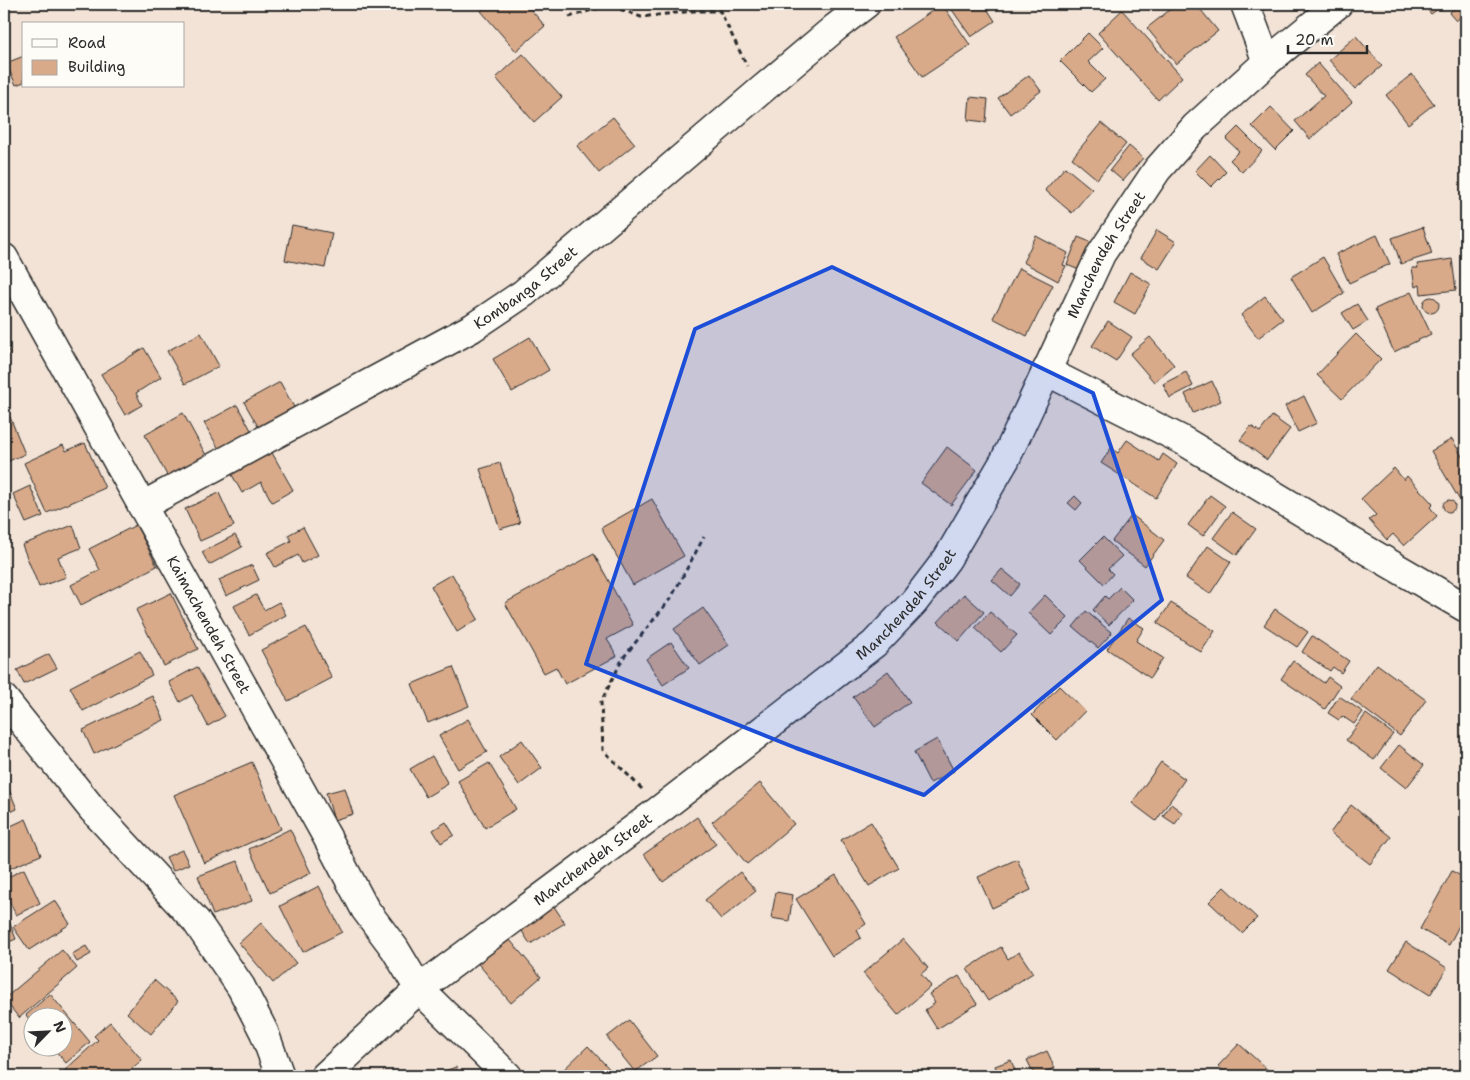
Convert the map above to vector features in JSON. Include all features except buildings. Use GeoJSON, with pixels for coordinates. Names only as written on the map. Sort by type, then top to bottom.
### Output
{"type":"FeatureCollection","features":[{"type":"Feature","properties":{"kind":"street","name":"Kombanga Street"},"geometry":{"type":"LineString","coordinates":[[142,506],[472,328],[524,293],[759,92],[866,4]]}},
{"type":"Feature","properties":{"kind":"street"},"geometry":{"type":"LineString","coordinates":[[1245,4],[1267,62]]}},
{"type":"Feature","properties":{"kind":"street","name":"Manchendeh Street"},"geometry":{"type":"LineString","coordinates":[[325,1076],[419,989],[662,808],[874,644],[914,602],[947,559],[1005,460],[1100,254],[1157,170],[1195,127],[1267,62],[1338,4]]}},
{"type":"Feature","properties":{"kind":"street","name":"Kaimachendeh Street"},"geometry":{"type":"LineString","coordinates":[[4,258],[366,909],[395,949],[419,989],[508,1076]]}},
{"type":"Feature","properties":{"kind":"street"},"geometry":{"type":"LineString","coordinates":[[1046,371],[1182,440],[1466,608]]}},
{"type":"Feature","properties":{"kind":"street"},"geometry":{"type":"LineString","coordinates":[[4,699],[93,810],[196,921],[241,987],[264,1032],[280,1076]]}},
{"type":"Feature","properties":{"kind":"path"},"geometry":{"type":"LineString","coordinates":[[569,17],[609,5],[641,18],[693,11],[720,11],[759,92]]}},
{"type":"Feature","properties":{"kind":"path"},"geometry":{"type":"LineString","coordinates":[[662,808],[603,750],[601,702],[623,658],[671,598],[704,537]]}},
{"type":"Feature","properties":{"kind":"highlighted area"},"geometry":{"type":"Polygon","coordinates":[[[832,267],[1093,393],[1162,600],[924,795],[796,748],[586,664],[695,329],[832,267]]]}}]}
